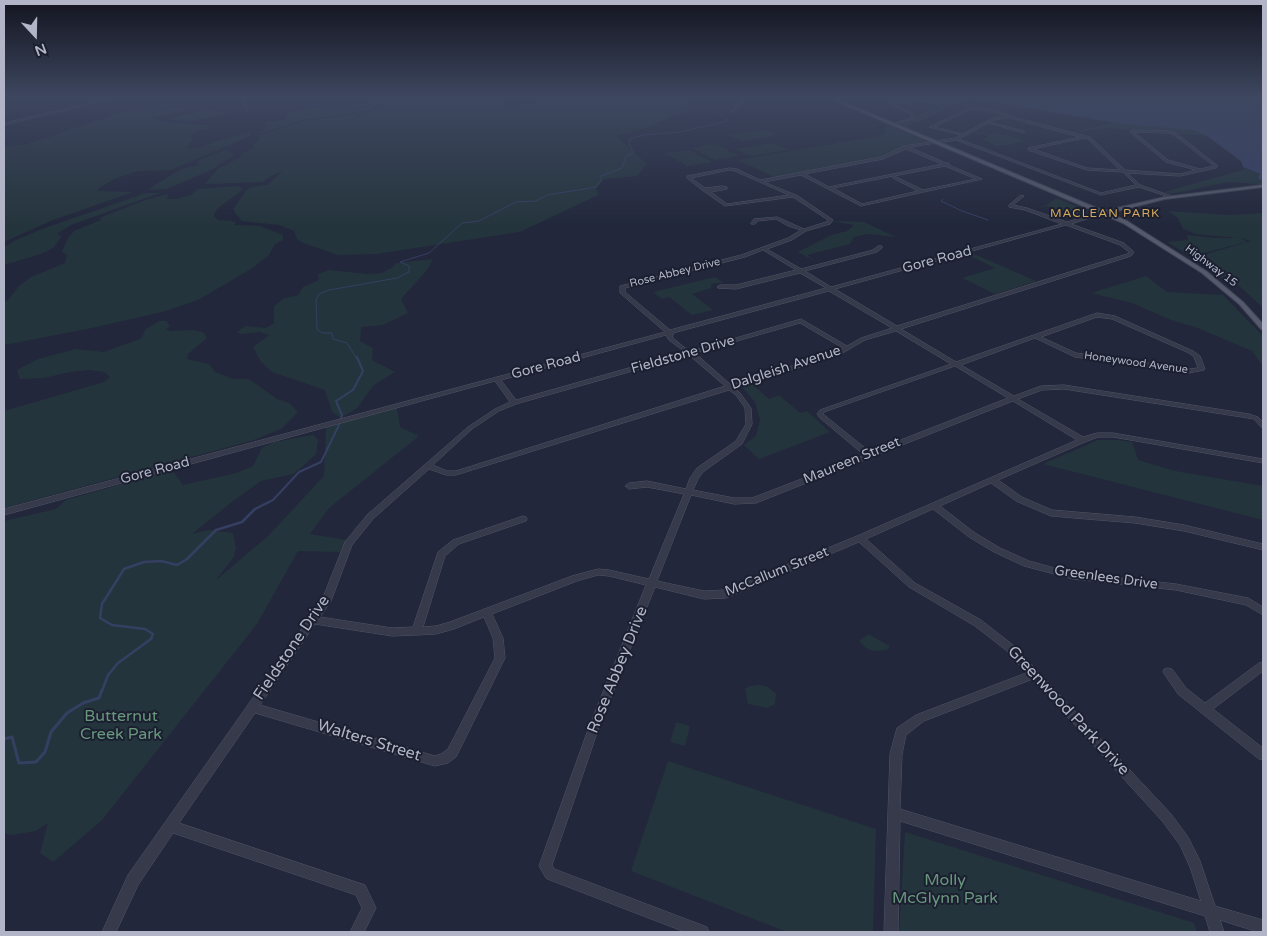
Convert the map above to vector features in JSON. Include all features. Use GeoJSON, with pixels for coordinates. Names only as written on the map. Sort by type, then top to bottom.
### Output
{"type":"FeatureCollection","features":[{"type":"Feature","properties":{"kind":"main road","name":"Highway 15"},"geometry":{"type":"LineString","coordinates":[[929,141],[1085,205],[1138,231],[1204,272],[1241,303],[1263,328]]}},
{"type":"Feature","properties":{"kind":"main road","name":"Gore Road"},"geometry":{"type":"LineString","coordinates":[[1105,214],[1171,197],[1262,186]]}},
{"type":"Feature","properties":{"kind":"main road","name":"Gore Road"},"geometry":{"type":"LineString","coordinates":[[1105,214],[1194,195]]}},
{"type":"Feature","properties":{"kind":"street"},"geometry":{"type":"LineString","coordinates":[[760,181],[882,158],[906,147],[943,141]]}},
{"type":"Feature","properties":{"kind":"street"},"geometry":{"type":"LineString","coordinates":[[960,141],[1101,194],[1138,186],[1171,197]]}},
{"type":"Feature","properties":{"kind":"street"},"geometry":{"type":"LineString","coordinates":[[1068,141],[1029,149],[1084,168],[1124,172],[1180,175],[1215,167],[1216,164],[1184,141]]}},
{"type":"Feature","properties":{"kind":"street"},"geometry":{"type":"LineString","coordinates":[[1092,141],[1138,186]]}},
{"type":"Feature","properties":{"kind":"street"},"geometry":{"type":"LineString","coordinates":[[1143,141],[1167,161],[1199,170]]}},
{"type":"Feature","properties":{"kind":"street"},"geometry":{"type":"LineString","coordinates":[[801,173],[861,205],[980,179],[906,147]]}},
{"type":"Feature","properties":{"kind":"street"},"geometry":{"type":"LineString","coordinates":[[829,188],[894,177],[948,164]]}},
{"type":"Feature","properties":{"kind":"street"},"geometry":{"type":"LineString","coordinates":[[764,249],[790,239],[804,230],[828,223],[831,220],[793,196],[733,169],[688,177],[726,205],[793,196]]}},
{"type":"Feature","properties":{"kind":"street"},"geometry":{"type":"LineString","coordinates":[[894,177],[921,191]]}},
{"type":"Feature","properties":{"kind":"street"},"geometry":{"type":"LineString","coordinates":[[1022,196],[1010,206],[1026,208],[1069,224]]}},
{"type":"Feature","properties":{"kind":"street","name":"Gore Road"},"geometry":{"type":"LineString","coordinates":[[4,512],[1105,214]]}},
{"type":"Feature","properties":{"kind":"street"},"geometry":{"type":"LineString","coordinates":[[753,223],[756,220],[778,218],[804,230]]}},
{"type":"Feature","properties":{"kind":"street","name":"Dalgleish Avenue"},"geometry":{"type":"LineString","coordinates":[[428,466],[446,473],[456,473],[839,352],[863,339],[1130,256],[1132,252],[1122,244],[1069,224]]}},
{"type":"Feature","properties":{"kind":"street"},"geometry":{"type":"LineString","coordinates":[[720,287],[736,286],[800,271],[875,251],[880,247]]}},
{"type":"Feature","properties":{"kind":"street"},"geometry":{"type":"LineString","coordinates":[[764,249],[1082,440]]}},
{"type":"Feature","properties":{"kind":"street","name":"Rose Abbey Drive"},"geometry":{"type":"LineString","coordinates":[[702,932],[550,874],[544,866],[594,728],[688,492],[700,470],[735,446],[746,432],[749,424],[748,408],[738,394],[691,353],[671,339],[668,333],[622,292],[622,287],[764,249]]}},
{"type":"Feature","properties":{"kind":"street","name":"Honeywood Avenue"},"geometry":{"type":"LineString","coordinates":[[868,455],[822,417],[820,414],[822,410],[1035,336],[1097,315],[1108,315],[1191,352],[1197,356],[1202,366],[1198,371],[1189,372],[1075,355],[1035,336]]}},
{"type":"Feature","properties":{"kind":"street","name":"Fieldstone Drive"},"geometry":{"type":"LineString","coordinates":[[109,932],[133,880],[326,601],[348,544],[370,517],[470,428],[497,410],[514,403],[801,320],[846,348]]}},
{"type":"Feature","properties":{"kind":"street"},"geometry":{"type":"LineString","coordinates":[[497,379],[514,403]]}},
{"type":"Feature","properties":{"kind":"street","name":"Maureen Street"},"geometry":{"type":"LineString","coordinates":[[629,486],[647,484],[734,501],[753,501],[1041,388],[1064,387],[1249,416],[1256,418],[1263,426]]}},
{"type":"Feature","properties":{"kind":"street","name":"McCallum Street"},"geometry":{"type":"LineString","coordinates":[[313,620],[392,632],[417,631],[451,626],[587,574],[609,573],[704,595],[726,594],[934,506],[1082,440],[1106,434],[1263,461]]}},
{"type":"Feature","properties":{"kind":"street"},"geometry":{"type":"LineString","coordinates":[[992,480],[1019,499],[1051,513],[1135,520],[1184,528],[1263,547]]}},
{"type":"Feature","properties":{"kind":"street","name":"Greenlees Drive"},"geometry":{"type":"LineString","coordinates":[[934,506],[972,535],[997,550],[1027,564],[1073,576],[1176,587],[1248,602],[1263,611]]}},
{"type":"Feature","properties":{"kind":"street"},"geometry":{"type":"LineString","coordinates":[[417,631],[441,554],[456,542],[523,519]]}},
{"type":"Feature","properties":{"kind":"street","name":"Greenwood Park Drive"},"geometry":{"type":"LineString","coordinates":[[860,538],[912,586],[992,632],[1010,648],[1167,818],[1184,841],[1196,865],[1217,932]]}},
{"type":"Feature","properties":{"kind":"street","name":"Walters Street"},"geometry":{"type":"LineString","coordinates":[[252,707],[435,761],[444,759],[452,753],[500,658],[498,638],[487,612]]}},
{"type":"Feature","properties":{"kind":"street"},"geometry":{"type":"LineString","coordinates":[[1204,709],[1263,666]]}},
{"type":"Feature","properties":{"kind":"street"},"geometry":{"type":"LineString","coordinates":[[1168,672],[1182,691],[1263,756]]}},
{"type":"Feature","properties":{"kind":"street"},"geometry":{"type":"LineString","coordinates":[[891,932],[896,754],[902,732],[920,718],[1035,674]]}},
{"type":"Feature","properties":{"kind":"street"},"geometry":{"type":"LineString","coordinates":[[894,813],[1263,926]]}},
{"type":"Feature","properties":{"kind":"street"},"geometry":{"type":"LineString","coordinates":[[170,826],[360,890],[369,908],[357,932]]}},
{"type":"Feature","properties":{"kind":"green space"},"geometry":{"type":"Polygon","coordinates":[[[38,141],[192,141],[185,149],[198,148],[218,141],[239,141],[171,170],[138,171],[116,178],[97,191],[133,192],[53,220],[4,242],[4,147],[38,141]]]}},
{"type":"Feature","properties":{"kind":"green space"},"geometry":{"type":"Polygon","coordinates":[[[258,141],[621,141],[647,164],[637,176],[604,179],[596,188],[598,195],[520,232],[376,254],[338,255],[303,243],[297,239],[294,231],[279,225],[242,221],[236,214],[233,209],[247,190],[252,187],[267,185],[283,171],[263,182],[205,184],[218,169],[240,157],[244,152],[255,148],[253,146],[258,141]]]}},
{"type":"Feature","properties":{"kind":"green space"},"geometry":{"type":"Polygon","coordinates":[[[851,141],[926,141],[903,147],[879,158],[774,177],[738,160],[851,141]]]}},
{"type":"Feature","properties":{"kind":"green space"},"geometry":{"type":"Polygon","coordinates":[[[985,141],[1025,141],[1007,145],[1027,149],[1003,145],[997,146],[985,141]]]}},
{"type":"Feature","properties":{"kind":"green space"},"geometry":{"type":"Polygon","coordinates":[[[773,143],[789,150],[751,156],[735,149],[773,143]]]}},
{"type":"Feature","properties":{"kind":"green space"},"geometry":{"type":"Polygon","coordinates":[[[716,144],[739,156],[715,160],[692,148],[716,144]]]}},
{"type":"Feature","properties":{"kind":"green space"},"geometry":{"type":"Polygon","coordinates":[[[225,150],[235,154],[213,169],[167,189],[147,190],[181,169],[198,165],[199,163],[196,163],[200,160],[225,150]]]}},
{"type":"Feature","properties":{"kind":"green space"},"geometry":{"type":"Polygon","coordinates":[[[689,150],[712,162],[687,166],[665,153],[689,150]]]}},
{"type":"Feature","properties":{"kind":"green space"},"geometry":{"type":"Polygon","coordinates":[[[1246,169],[1260,174],[1263,182],[1260,184],[1228,182],[1171,194],[1164,192],[1246,169]]]}},
{"type":"Feature","properties":{"kind":"green space"},"geometry":{"type":"Polygon","coordinates":[[[237,186],[242,188],[240,192],[218,208],[214,217],[219,220],[233,221],[236,223],[234,225],[260,226],[283,235],[283,240],[275,244],[269,255],[251,269],[198,300],[162,312],[4,345],[4,302],[8,300],[19,286],[31,277],[65,263],[67,255],[62,252],[68,238],[74,231],[101,220],[100,218],[148,199],[168,194],[167,199],[176,199],[191,195],[197,189],[237,186]]]}},
{"type":"Feature","properties":{"kind":"green space"},"geometry":{"type":"Polygon","coordinates":[[[146,193],[160,193],[71,225],[58,233],[58,235],[62,236],[53,248],[41,254],[4,265],[4,247],[14,241],[42,229],[146,193]]]}},
{"type":"Feature","properties":{"kind":"green space"},"geometry":{"type":"Polygon","coordinates":[[[1056,198],[1087,211],[1072,215],[1047,206],[1033,209],[1047,205],[1056,198]]]}},
{"type":"Feature","properties":{"kind":"green space"},"geometry":{"type":"Polygon","coordinates":[[[1168,211],[1229,215],[1263,213],[1263,286],[1261,287],[1263,289],[1263,308],[1234,281],[1222,278],[1193,258],[1251,241],[1240,238],[1247,242],[1191,256],[1167,242],[1188,240],[1187,235],[1237,238],[1196,234],[1183,229],[1178,218],[1168,211]]]}},
{"type":"Feature","properties":{"kind":"green space"},"geometry":{"type":"Polygon","coordinates":[[[834,221],[864,222],[896,237],[867,234],[854,237],[850,244],[807,255],[818,263],[798,252],[831,235],[847,231],[854,225],[834,221]]]}},
{"type":"Feature","properties":{"kind":"green space"},"geometry":{"type":"Polygon","coordinates":[[[972,253],[1036,281],[995,294],[962,278],[995,268],[966,254],[972,253]]]}},
{"type":"Feature","properties":{"kind":"green space"},"geometry":{"type":"Polygon","coordinates":[[[433,259],[427,270],[401,299],[408,313],[383,325],[361,327],[360,341],[373,348],[372,360],[395,372],[374,385],[357,408],[341,418],[332,412],[325,390],[272,372],[261,362],[253,347],[269,335],[260,332],[241,334],[237,332],[245,326],[266,328],[274,323],[274,306],[283,299],[298,295],[303,287],[319,280],[318,274],[329,270],[367,274],[382,273],[393,267],[396,263],[433,259]]]}},
{"type":"Feature","properties":{"kind":"green space"},"geometry":{"type":"Polygon","coordinates":[[[1146,276],[1167,292],[1223,295],[1263,336],[1263,367],[1252,351],[1132,303],[1091,293],[1146,276]]]}},
{"type":"Feature","properties":{"kind":"green space"},"geometry":{"type":"Polygon","coordinates":[[[715,277],[724,283],[714,283],[711,285],[711,288],[692,294],[713,310],[692,315],[669,297],[662,299],[653,292],[715,277]]]}},
{"type":"Feature","properties":{"kind":"green space"},"geometry":{"type":"Polygon","coordinates":[[[159,321],[166,321],[170,326],[166,329],[171,331],[192,330],[203,332],[207,338],[188,354],[187,359],[209,364],[215,372],[233,379],[249,379],[277,399],[289,403],[298,412],[281,429],[254,440],[4,508],[4,411],[104,382],[110,377],[104,372],[89,370],[44,378],[20,379],[17,370],[38,359],[76,349],[104,352],[141,339],[146,329],[159,321]]]}},
{"type":"Feature","properties":{"kind":"green space"},"geometry":{"type":"Polygon","coordinates":[[[752,384],[769,399],[779,395],[800,413],[807,411],[830,432],[759,459],[744,445],[756,436],[760,420],[755,402],[742,387],[752,384]]]}},
{"type":"Feature","properties":{"kind":"green space","name":"Butternut Creek Park"},"geometry":{"type":"Polygon","coordinates":[[[397,408],[400,427],[419,436],[329,508],[310,534],[347,540],[340,552],[298,551],[257,624],[102,820],[53,862],[40,853],[48,823],[36,831],[10,835],[4,833],[4,521],[56,509],[66,500],[167,471],[173,471],[183,485],[236,473],[253,466],[262,448],[274,442],[313,435],[318,440],[316,454],[302,467],[293,474],[261,481],[192,534],[209,530],[233,533],[236,548],[234,557],[215,581],[267,537],[324,476],[326,427],[397,408]]]}},
{"type":"Feature","properties":{"kind":"green space"},"geometry":{"type":"Polygon","coordinates":[[[1098,440],[1132,442],[1138,460],[1175,471],[1263,486],[1263,520],[1043,464],[1098,440]]]}},
{"type":"Feature","properties":{"kind":"green space"},"geometry":{"type":"Polygon","coordinates":[[[868,634],[890,646],[887,650],[873,651],[866,648],[859,641],[868,634]]]}},
{"type":"Feature","properties":{"kind":"green space"},"geometry":{"type":"Polygon","coordinates":[[[750,686],[768,687],[776,694],[775,704],[767,708],[748,704],[745,689],[750,686]]]}},
{"type":"Feature","properties":{"kind":"green space"},"geometry":{"type":"Polygon","coordinates":[[[676,722],[690,726],[685,746],[670,742],[676,722]]]}},
{"type":"Feature","properties":{"kind":"green space"},"geometry":{"type":"Polygon","coordinates":[[[668,761],[876,829],[873,932],[787,932],[631,871],[668,761]]]}},
{"type":"Feature","properties":{"kind":"green space","name":"Molly McGlynn Park"},"geometry":{"type":"Polygon","coordinates":[[[905,832],[1194,923],[1197,932],[899,932],[905,832]]]}},
{"type":"Feature","properties":{"kind":"water"},"geometry":{"type":"Polygon","coordinates":[[[1213,141],[1263,141],[1263,182],[1258,178],[1260,174],[1243,167],[1241,161],[1213,141]]]}},
{"type":"Feature","properties":{"kind":"waterway"},"geometry":{"type":"LineString","coordinates":[[357,359],[347,343],[333,339],[332,333],[322,333],[317,329],[316,300],[319,294],[329,290],[397,278],[409,272],[409,266],[400,262],[429,253],[462,223],[479,221],[516,202],[536,201],[547,195],[596,187],[601,181],[601,176],[622,168],[626,156],[634,152],[629,144],[630,141]]}},
{"type":"Feature","properties":{"kind":"waterway"},"geometry":{"type":"LineString","coordinates":[[943,199],[941,201],[962,211],[988,220]]}},
{"type":"Feature","properties":{"kind":"waterway"},"geometry":{"type":"LineString","coordinates":[[341,418],[342,415],[336,401],[353,390],[363,371],[357,357]]}},
{"type":"Feature","properties":{"kind":"waterway"},"geometry":{"type":"LineString","coordinates":[[102,691],[108,675],[118,663],[151,639],[153,634],[145,629],[112,625],[100,618],[102,604],[124,569],[144,562],[161,561],[177,565],[187,559],[216,530],[242,522],[255,509],[273,500],[299,472],[321,462],[339,425]]}},
{"type":"Feature","properties":{"kind":"waterway"},"geometry":{"type":"LineString","coordinates":[[4,739],[12,737],[19,763],[36,762],[45,752],[51,732],[67,713],[83,703],[99,698],[102,690]]}},
{"type":"Feature","properties":{"kind":"district","name":"MACLEAN PARK"},"geometry":{"type":"Point","coordinates":[1105,214]}}]}
